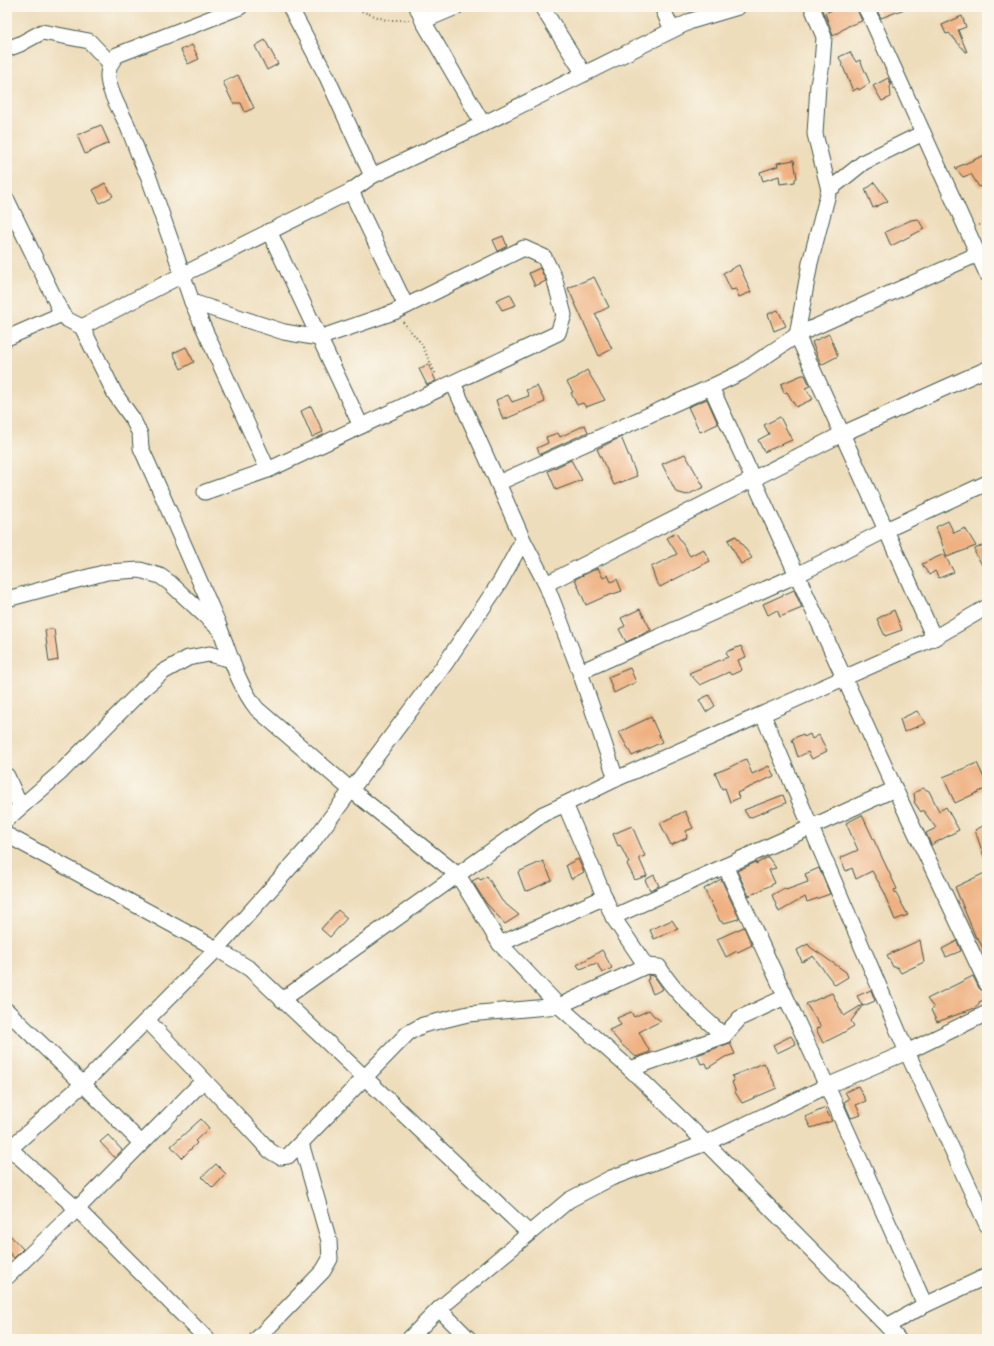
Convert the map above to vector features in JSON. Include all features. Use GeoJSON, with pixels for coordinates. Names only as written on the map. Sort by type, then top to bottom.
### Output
{"type":"FeatureCollection","features":[{"type":"Feature","properties":{"kind":"street"},"geometry":{"type":"LineString","coordinates":[[240,7],[117,55],[110,63],[108,78],[111,90],[130,131],[141,163],[148,175],[192,302],[268,470]]}},
{"type":"Feature","properties":{"kind":"street"},"geometry":{"type":"LineString","coordinates":[[290,7],[326,77],[372,176]]}},
{"type":"Feature","properties":{"kind":"street"},"geometry":{"type":"LineString","coordinates":[[417,7],[423,21],[483,124]]}},
{"type":"Feature","properties":{"kind":"street"},"geometry":{"type":"LineString","coordinates":[[423,21],[456,7]]}},
{"type":"Feature","properties":{"kind":"street"},"geometry":{"type":"LineString","coordinates":[[542,7],[584,74]]}},
{"type":"Feature","properties":{"kind":"street"},"geometry":{"type":"LineString","coordinates":[[662,7],[672,30]]}},
{"type":"Feature","properties":{"kind":"street"},"geometry":{"type":"LineString","coordinates":[[82,327],[269,231],[351,191],[372,176],[483,124],[672,30],[694,14],[738,7]]}},
{"type":"Feature","properties":{"kind":"street"},"geometry":{"type":"LineString","coordinates":[[812,7],[824,37],[822,64],[818,85],[815,134],[829,190],[810,263],[797,334],[934,638]]}},
{"type":"Feature","properties":{"kind":"street"},"geometry":{"type":"LineString","coordinates":[[865,7],[987,274]]}},
{"type":"Feature","properties":{"kind":"street"},"geometry":{"type":"LineString","coordinates":[[7,49],[42,32],[89,41],[110,63]]}},
{"type":"Feature","properties":{"kind":"street"},"geometry":{"type":"LineString","coordinates":[[829,190],[864,162],[923,133]]}},
{"type":"Feature","properties":{"kind":"street"},"geometry":{"type":"LineString","coordinates":[[351,191],[400,309]]}},
{"type":"Feature","properties":{"kind":"street"},"geometry":{"type":"LineString","coordinates":[[7,200],[11,218],[62,314],[68,320],[82,327],[115,394],[132,418],[140,434],[141,448],[181,536],[221,631],[242,686],[257,709],[351,790],[458,875],[500,944],[559,1006],[630,1069],[706,1143],[887,1326],[898,1339]]}},
{"type":"Feature","properties":{"kind":"street"},"geometry":{"type":"LineString","coordinates":[[269,231],[361,426]]}},
{"type":"Feature","properties":{"kind":"street"},"geometry":{"type":"LineString","coordinates":[[192,302],[284,332],[319,338],[400,309],[524,248],[544,257],[554,277],[564,315],[558,333],[268,470],[205,492]]}},
{"type":"Feature","properties":{"kind":"street"},"geometry":{"type":"LineString","coordinates":[[498,483],[742,372],[797,334],[978,254]]}},
{"type":"Feature","properties":{"kind":"street"},"geometry":{"type":"LineString","coordinates":[[7,338],[62,314]]}},
{"type":"Feature","properties":{"kind":"street"},"geometry":{"type":"LineString","coordinates":[[546,584],[842,434],[987,369]]}},
{"type":"Feature","properties":{"kind":"street"},"geometry":{"type":"LineString","coordinates":[[448,385],[498,483],[523,540],[546,584],[580,672],[616,780]]}},
{"type":"Feature","properties":{"kind":"street"},"geometry":{"type":"LineString","coordinates":[[711,387],[894,789],[987,984]]}},
{"type":"Feature","properties":{"kind":"street"},"geometry":{"type":"LineString","coordinates":[[580,672],[797,576],[886,530],[987,483]]}},
{"type":"Feature","properties":{"kind":"street"},"geometry":{"type":"LineString","coordinates":[[208,1339],[77,1209],[8,1148],[84,1084],[217,949],[299,858],[445,664],[500,582],[523,540]]}},
{"type":"Feature","properties":{"kind":"street"},"geometry":{"type":"LineString","coordinates":[[7,600],[107,572],[140,570],[160,576],[170,583],[221,631]]}},
{"type":"Feature","properties":{"kind":"street"},"geometry":{"type":"LineString","coordinates":[[282,1000],[543,814],[934,638],[987,606]]}},
{"type":"Feature","properties":{"kind":"street"},"geometry":{"type":"LineString","coordinates":[[7,819],[20,806],[61,772],[144,688],[163,672],[188,658],[209,654],[232,660]]}},
{"type":"Feature","properties":{"kind":"street"},"geometry":{"type":"LineString","coordinates":[[763,715],[907,1052],[987,1225]]}},
{"type":"Feature","properties":{"kind":"street"},"geometry":{"type":"LineString","coordinates":[[7,776],[20,806]]}},
{"type":"Feature","properties":{"kind":"street"},"geometry":{"type":"LineString","coordinates":[[613,917],[894,789]]}},
{"type":"Feature","properties":{"kind":"street"},"geometry":{"type":"LineString","coordinates":[[566,804],[613,917],[646,966]]}},
{"type":"Feature","properties":{"kind":"street"},"geometry":{"type":"LineString","coordinates":[[7,835],[217,949],[250,969],[529,1233]]}},
{"type":"Feature","properties":{"kind":"street"},"geometry":{"type":"LineString","coordinates":[[725,866],[827,1086],[924,1305]]}},
{"type":"Feature","properties":{"kind":"street"},"geometry":{"type":"LineString","coordinates":[[500,944],[605,897]]}},
{"type":"Feature","properties":{"kind":"street"},"geometry":{"type":"LineString","coordinates":[[147,1020],[270,1151],[280,1157],[288,1156],[408,1033],[423,1025],[468,1014],[559,1006],[646,966],[659,967],[689,1005],[724,1036]]}},
{"type":"Feature","properties":{"kind":"street"},"geometry":{"type":"LineString","coordinates":[[630,1069],[724,1036],[740,1018],[785,997]]}},
{"type":"Feature","properties":{"kind":"street"},"geometry":{"type":"LineString","coordinates":[[7,1012],[84,1084],[141,1144]]}},
{"type":"Feature","properties":{"kind":"street"},"geometry":{"type":"LineString","coordinates":[[409,1339],[440,1309],[569,1200],[611,1178],[706,1143],[827,1086],[907,1052],[987,1014]]}},
{"type":"Feature","properties":{"kind":"street"},"geometry":{"type":"LineString","coordinates":[[7,1277],[77,1209],[204,1080]]}},
{"type":"Feature","properties":{"kind":"street"},"geometry":{"type":"LineString","coordinates":[[257,1339],[322,1271],[330,1259],[329,1241],[301,1143]]}},
{"type":"Feature","properties":{"kind":"street"},"geometry":{"type":"LineString","coordinates":[[887,1326],[924,1305],[987,1276]]}},
{"type":"Feature","properties":{"kind":"street"},"geometry":{"type":"LineString","coordinates":[[440,1309],[469,1339]]}},
{"type":"Feature","properties":{"kind":"path"},"geometry":{"type":"LineString","coordinates":[[355,7],[361,11],[386,20],[423,21]]}},
{"type":"Feature","properties":{"kind":"path"},"geometry":{"type":"LineString","coordinates":[[400,309],[421,343],[433,370],[448,385]]}},
{"type":"Feature","properties":{"kind":"building"},"geometry":{"type":"Polygon","coordinates":[[[840,7],[856,7],[862,21],[848,26],[833,36],[825,13],[840,7]]]}},
{"type":"Feature","properties":{"kind":"building"},"geometry":{"type":"Polygon","coordinates":[[[875,7],[907,7],[907,8],[881,18],[875,7]]]}},
{"type":"Feature","properties":{"kind":"building"},"geometry":{"type":"Polygon","coordinates":[[[962,16],[966,27],[958,30],[967,52],[949,33],[946,34],[942,25],[962,16]]]}},
{"type":"Feature","properties":{"kind":"building"},"geometry":{"type":"Polygon","coordinates":[[[265,40],[278,64],[267,70],[255,46],[265,40]]]}},
{"type":"Feature","properties":{"kind":"building"},"geometry":{"type":"Polygon","coordinates":[[[192,45],[199,59],[188,64],[181,50],[192,45]]]}},
{"type":"Feature","properties":{"kind":"building"},"geometry":{"type":"Polygon","coordinates":[[[850,52],[856,62],[860,60],[870,83],[859,90],[858,88],[853,91],[839,57],[850,52]]]}},
{"type":"Feature","properties":{"kind":"building"},"geometry":{"type":"Polygon","coordinates":[[[238,75],[254,108],[245,112],[241,103],[233,103],[223,82],[238,75]]]}},
{"type":"Feature","properties":{"kind":"building"},"geometry":{"type":"Polygon","coordinates":[[[888,78],[891,85],[891,97],[882,101],[873,86],[888,78]]]}},
{"type":"Feature","properties":{"kind":"building"},"geometry":{"type":"Polygon","coordinates":[[[101,125],[109,143],[85,154],[77,135],[101,125]]]}},
{"type":"Feature","properties":{"kind":"building"},"geometry":{"type":"Polygon","coordinates":[[[985,155],[987,160],[987,184],[979,187],[971,174],[963,177],[955,168],[985,155]]]}},
{"type":"Feature","properties":{"kind":"building"},"geometry":{"type":"Polygon","coordinates":[[[794,160],[797,178],[795,179],[795,182],[780,184],[779,176],[763,181],[760,172],[778,166],[777,163],[794,160]]]}},
{"type":"Feature","properties":{"kind":"building"},"geometry":{"type":"Polygon","coordinates":[[[874,182],[888,201],[873,208],[865,189],[871,186],[874,182]]]}},
{"type":"Feature","properties":{"kind":"building"},"geometry":{"type":"Polygon","coordinates":[[[105,183],[113,196],[100,203],[93,190],[105,183]]]}},
{"type":"Feature","properties":{"kind":"building"},"geometry":{"type":"Polygon","coordinates":[[[918,219],[924,229],[891,246],[885,232],[911,220],[918,219]]]}},
{"type":"Feature","properties":{"kind":"building"},"geometry":{"type":"Polygon","coordinates":[[[503,236],[507,246],[498,251],[493,240],[503,236]]]}},
{"type":"Feature","properties":{"kind":"building"},"geometry":{"type":"Polygon","coordinates":[[[739,265],[751,292],[739,297],[736,289],[731,290],[723,273],[739,265]]]}},
{"type":"Feature","properties":{"kind":"building"},"geometry":{"type":"Polygon","coordinates":[[[540,268],[546,281],[535,286],[529,273],[540,268]]]}},
{"type":"Feature","properties":{"kind":"building"},"geometry":{"type":"Polygon","coordinates":[[[594,277],[609,307],[595,314],[612,349],[599,356],[568,288],[594,277]]]}},
{"type":"Feature","properties":{"kind":"building"},"geometry":{"type":"Polygon","coordinates":[[[510,294],[516,305],[502,310],[496,300],[510,294]]]}},
{"type":"Feature","properties":{"kind":"building"},"geometry":{"type":"Polygon","coordinates":[[[778,310],[786,326],[774,331],[768,314],[778,310]]]}},
{"type":"Feature","properties":{"kind":"building"},"geometry":{"type":"Polygon","coordinates":[[[829,334],[838,356],[821,365],[812,342],[829,334]]]}},
{"type":"Feature","properties":{"kind":"building"},"geometry":{"type":"Polygon","coordinates":[[[186,347],[194,362],[181,369],[173,353],[186,347]]]}},
{"type":"Feature","properties":{"kind":"building"},"geometry":{"type":"Polygon","coordinates":[[[428,364],[436,381],[427,385],[419,369],[428,364]]]}},
{"type":"Feature","properties":{"kind":"building"},"geometry":{"type":"Polygon","coordinates":[[[587,370],[605,400],[586,407],[583,403],[577,405],[571,393],[573,392],[567,382],[578,377],[587,370]]]}},
{"type":"Feature","properties":{"kind":"building"},"geometry":{"type":"Polygon","coordinates":[[[805,375],[810,386],[805,388],[813,399],[796,407],[787,392],[784,393],[781,384],[805,375]]]}},
{"type":"Feature","properties":{"kind":"building"},"geometry":{"type":"Polygon","coordinates":[[[537,386],[545,402],[503,420],[496,400],[508,395],[512,402],[529,396],[526,390],[537,386]]]}},
{"type":"Feature","properties":{"kind":"building"},"geometry":{"type":"Polygon","coordinates":[[[707,399],[718,424],[700,432],[688,407],[707,399]]]}},
{"type":"Feature","properties":{"kind":"building"},"geometry":{"type":"Polygon","coordinates":[[[311,406],[323,432],[312,437],[301,411],[311,406]]]}},
{"type":"Feature","properties":{"kind":"building"},"geometry":{"type":"Polygon","coordinates":[[[780,417],[792,440],[764,452],[758,440],[769,434],[764,425],[780,417]]]}},
{"type":"Feature","properties":{"kind":"building"},"geometry":{"type":"Polygon","coordinates":[[[585,425],[588,432],[540,454],[537,448],[548,443],[546,437],[558,433],[560,437],[585,425]]]}},
{"type":"Feature","properties":{"kind":"building"},"geometry":{"type":"Polygon","coordinates":[[[621,437],[637,476],[614,485],[597,449],[621,437]]]}},
{"type":"Feature","properties":{"kind":"building"},"geometry":{"type":"Polygon","coordinates":[[[685,454],[704,487],[687,495],[676,492],[662,464],[685,454]]]}},
{"type":"Feature","properties":{"kind":"building"},"geometry":{"type":"Polygon","coordinates":[[[571,460],[582,480],[556,490],[548,471],[571,460]]]}},
{"type":"Feature","properties":{"kind":"building"},"geometry":{"type":"Polygon","coordinates":[[[948,521],[954,533],[965,528],[976,546],[947,557],[936,527],[948,521]]]}},
{"type":"Feature","properties":{"kind":"building"},"geometry":{"type":"Polygon","coordinates":[[[676,533],[690,556],[703,549],[710,561],[660,587],[651,567],[677,554],[667,538],[676,533]]]}},
{"type":"Feature","properties":{"kind":"building"},"geometry":{"type":"Polygon","coordinates":[[[736,536],[752,558],[741,564],[728,540],[736,536]]]}},
{"type":"Feature","properties":{"kind":"building"},"geometry":{"type":"Polygon","coordinates":[[[987,543],[987,573],[975,553],[975,549],[987,543]]]}},
{"type":"Feature","properties":{"kind":"building"},"geometry":{"type":"Polygon","coordinates":[[[944,554],[954,572],[939,578],[935,571],[929,575],[922,564],[944,554]]]}},
{"type":"Feature","properties":{"kind":"building"},"geometry":{"type":"Polygon","coordinates":[[[598,568],[603,578],[608,575],[611,582],[617,579],[622,591],[586,605],[575,579],[598,568]]]}},
{"type":"Feature","properties":{"kind":"building"},"geometry":{"type":"Polygon","coordinates":[[[794,590],[802,608],[780,617],[777,610],[768,615],[763,604],[794,590]]]}},
{"type":"Feature","properties":{"kind":"building"},"geometry":{"type":"Polygon","coordinates":[[[640,609],[651,630],[626,642],[619,629],[625,626],[621,618],[640,609]]]}},
{"type":"Feature","properties":{"kind":"building"},"geometry":{"type":"Polygon","coordinates":[[[894,610],[902,630],[885,636],[877,619],[894,610]]]}},
{"type":"Feature","properties":{"kind":"building"},"geometry":{"type":"Polygon","coordinates":[[[54,629],[58,660],[49,662],[45,630],[54,629]]]}},
{"type":"Feature","properties":{"kind":"building"},"geometry":{"type":"Polygon","coordinates":[[[741,646],[746,657],[738,660],[742,670],[731,675],[729,672],[700,685],[689,673],[728,657],[726,652],[741,646]]]}},
{"type":"Feature","properties":{"kind":"building"},"geometry":{"type":"Polygon","coordinates":[[[630,668],[636,682],[614,693],[608,677],[630,668]]]}},
{"type":"Feature","properties":{"kind":"building"},"geometry":{"type":"Polygon","coordinates":[[[709,695],[715,706],[706,712],[699,700],[709,695]]]}},
{"type":"Feature","properties":{"kind":"building"},"geometry":{"type":"Polygon","coordinates":[[[917,711],[926,723],[904,732],[900,719],[917,711]]]}},
{"type":"Feature","properties":{"kind":"building"},"geometry":{"type":"Polygon","coordinates":[[[651,717],[662,742],[632,756],[619,732],[651,717]]]}},
{"type":"Feature","properties":{"kind":"building"},"geometry":{"type":"Polygon","coordinates":[[[803,734],[804,737],[810,734],[812,739],[819,735],[827,751],[812,759],[808,752],[798,757],[792,739],[803,734]]]}},
{"type":"Feature","properties":{"kind":"building"},"geometry":{"type":"Polygon","coordinates":[[[746,759],[752,774],[769,766],[774,776],[737,793],[739,798],[730,802],[725,788],[722,789],[715,773],[746,759]]]}},
{"type":"Feature","properties":{"kind":"building"},"geometry":{"type":"Polygon","coordinates":[[[977,763],[987,784],[987,788],[955,803],[943,777],[977,763]]]}},
{"type":"Feature","properties":{"kind":"building"},"geometry":{"type":"Polygon","coordinates":[[[923,788],[929,791],[939,811],[946,807],[959,830],[931,845],[926,833],[936,828],[923,810],[921,812],[914,802],[914,793],[923,788]]]}},
{"type":"Feature","properties":{"kind":"building"},"geometry":{"type":"Polygon","coordinates":[[[783,795],[786,803],[749,818],[744,810],[783,795]]]}},
{"type":"Feature","properties":{"kind":"building"},"geometry":{"type":"Polygon","coordinates":[[[685,811],[693,828],[686,831],[687,838],[671,845],[660,823],[685,811]]]}},
{"type":"Feature","properties":{"kind":"building"},"geometry":{"type":"Polygon","coordinates":[[[862,815],[897,889],[894,890],[908,915],[895,920],[885,896],[886,895],[872,871],[856,879],[852,868],[846,871],[840,858],[858,850],[846,823],[862,815]]]}},
{"type":"Feature","properties":{"kind":"building"},"geometry":{"type":"Polygon","coordinates":[[[987,824],[987,859],[985,860],[975,830],[987,824]]]}},
{"type":"Feature","properties":{"kind":"building"},"geometry":{"type":"Polygon","coordinates":[[[632,826],[645,856],[639,858],[647,876],[635,880],[627,864],[629,863],[620,845],[618,846],[613,834],[632,826]]]}},
{"type":"Feature","properties":{"kind":"building"},"geometry":{"type":"Polygon","coordinates":[[[768,857],[776,868],[769,870],[775,883],[749,896],[737,871],[756,862],[756,864],[768,857]]]}},
{"type":"Feature","properties":{"kind":"building"},"geometry":{"type":"Polygon","coordinates":[[[578,859],[584,872],[571,879],[566,865],[578,859]]]}},
{"type":"Feature","properties":{"kind":"building"},"geometry":{"type":"Polygon","coordinates":[[[543,861],[552,880],[525,891],[518,872],[543,861]]]}},
{"type":"Feature","properties":{"kind":"building"},"geometry":{"type":"Polygon","coordinates":[[[819,868],[830,894],[807,902],[805,897],[779,912],[772,895],[785,888],[786,890],[808,882],[805,874],[819,868]]]}},
{"type":"Feature","properties":{"kind":"building"},"geometry":{"type":"Polygon","coordinates":[[[987,872],[987,957],[978,938],[976,938],[955,887],[987,872]]]}},
{"type":"Feature","properties":{"kind":"building"},"geometry":{"type":"Polygon","coordinates":[[[654,875],[659,886],[650,890],[645,880],[654,875]]]}},
{"type":"Feature","properties":{"kind":"building"},"geometry":{"type":"Polygon","coordinates":[[[487,876],[502,901],[519,915],[505,924],[486,903],[472,881],[478,878],[481,880],[487,876]]]}},
{"type":"Feature","properties":{"kind":"building"},"geometry":{"type":"Polygon","coordinates":[[[721,879],[739,918],[724,923],[720,921],[704,889],[721,879]]]}},
{"type":"Feature","properties":{"kind":"building"},"geometry":{"type":"Polygon","coordinates":[[[338,910],[347,918],[330,937],[321,929],[338,910]]]}},
{"type":"Feature","properties":{"kind":"building"},"geometry":{"type":"Polygon","coordinates":[[[672,920],[678,929],[654,939],[650,930],[672,920]]]}},
{"type":"Feature","properties":{"kind":"building"},"geometry":{"type":"Polygon","coordinates":[[[744,927],[752,945],[726,957],[717,939],[744,927]]]}},
{"type":"Feature","properties":{"kind":"building"},"geometry":{"type":"Polygon","coordinates":[[[920,940],[924,962],[901,973],[897,967],[893,967],[887,955],[920,940]]]}},
{"type":"Feature","properties":{"kind":"building"},"geometry":{"type":"Polygon","coordinates":[[[957,941],[961,951],[946,957],[942,949],[957,941]]]}},
{"type":"Feature","properties":{"kind":"building"},"geometry":{"type":"Polygon","coordinates":[[[808,944],[810,947],[846,972],[848,977],[835,985],[813,956],[802,962],[797,950],[808,944]]]}},
{"type":"Feature","properties":{"kind":"building"},"geometry":{"type":"Polygon","coordinates":[[[602,950],[612,968],[602,973],[597,963],[580,969],[577,965],[602,950]]]}},
{"type":"Feature","properties":{"kind":"building"},"geometry":{"type":"Polygon","coordinates":[[[648,975],[654,976],[663,989],[653,994],[647,980],[649,979],[648,975]]]}},
{"type":"Feature","properties":{"kind":"building"},"geometry":{"type":"Polygon","coordinates":[[[973,976],[979,988],[984,992],[986,999],[979,1002],[979,1005],[975,1008],[937,1022],[931,1010],[934,1008],[927,999],[973,976]]]}},
{"type":"Feature","properties":{"kind":"building"},"geometry":{"type":"Polygon","coordinates":[[[871,990],[875,1001],[863,1005],[851,1021],[854,1026],[823,1043],[816,1029],[821,1027],[806,1004],[832,993],[844,1016],[862,1005],[857,996],[871,990]]]}},
{"type":"Feature","properties":{"kind":"building"},"geometry":{"type":"Polygon","coordinates":[[[649,1010],[661,1021],[639,1032],[650,1052],[636,1057],[622,1045],[609,1030],[621,1025],[617,1018],[631,1012],[634,1017],[649,1010]]]}},
{"type":"Feature","properties":{"kind":"building"},"geometry":{"type":"Polygon","coordinates":[[[791,1036],[796,1044],[777,1053],[773,1045],[791,1036]]]}},
{"type":"Feature","properties":{"kind":"building"},"geometry":{"type":"Polygon","coordinates":[[[730,1043],[735,1054],[725,1057],[708,1068],[706,1063],[701,1064],[697,1055],[730,1043]]]}},
{"type":"Feature","properties":{"kind":"building"},"geometry":{"type":"Polygon","coordinates":[[[764,1063],[777,1088],[742,1103],[735,1092],[732,1076],[764,1063]]]}},
{"type":"Feature","properties":{"kind":"building"},"geometry":{"type":"Polygon","coordinates":[[[858,1086],[866,1101],[856,1105],[861,1115],[851,1118],[844,1102],[849,1099],[845,1092],[858,1086]]]}},
{"type":"Feature","properties":{"kind":"building"},"geometry":{"type":"Polygon","coordinates":[[[825,1108],[832,1121],[811,1128],[805,1117],[825,1108]]]}},
{"type":"Feature","properties":{"kind":"building"},"geometry":{"type":"Polygon","coordinates":[[[201,1119],[209,1128],[195,1141],[197,1143],[182,1158],[171,1146],[201,1119]]]}},
{"type":"Feature","properties":{"kind":"building"},"geometry":{"type":"Polygon","coordinates":[[[108,1135],[122,1150],[115,1158],[100,1142],[108,1135]]]}},
{"type":"Feature","properties":{"kind":"building"},"geometry":{"type":"Polygon","coordinates":[[[216,1164],[226,1174],[213,1188],[202,1177],[216,1164]]]}},
{"type":"Feature","properties":{"kind":"building"},"geometry":{"type":"Polygon","coordinates":[[[7,1232],[23,1249],[14,1258],[7,1250],[7,1232]]]}}]}
